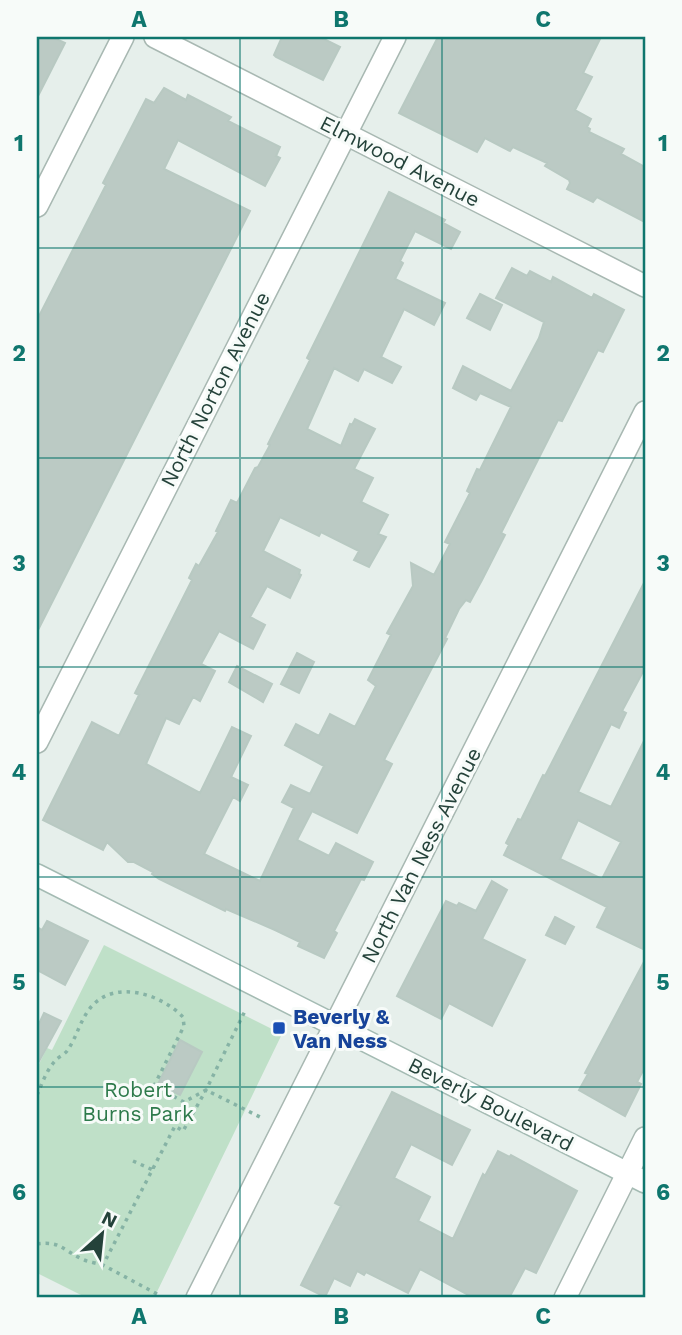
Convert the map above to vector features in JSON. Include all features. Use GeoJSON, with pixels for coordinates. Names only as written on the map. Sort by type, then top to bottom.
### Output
{"type":"FeatureCollection","features":[{"type":"Feature","properties":{"kind":"street"},"geometry":{"type":"LineString","coordinates":[[37,205],[123,37]]}},
{"type":"Feature","properties":{"kind":"street","name":"Elmwood Avenue"},"geometry":{"type":"LineString","coordinates":[[155,37],[645,286]]}},
{"type":"Feature","properties":{"kind":"street","name":"North Norton Avenue"},"geometry":{"type":"LineString","coordinates":[[37,742],[395,37]]}},
{"type":"Feature","properties":{"kind":"street","name":"North Van Ness Avenue"},"geometry":{"type":"LineString","coordinates":[[197,1298],[645,412]]}},
{"type":"Feature","properties":{"kind":"street","name":"Beverly Boulevard"},"geometry":{"type":"LineString","coordinates":[[37,875],[636,1177]]}},
{"type":"Feature","properties":{"kind":"street"},"geometry":{"type":"LineString","coordinates":[[565,1298],[636,1177],[645,1138]]}},
{"type":"Feature","properties":{"kind":"path"},"geometry":{"type":"LineString","coordinates":[[37,1095],[47,1071],[66,1053],[89,1009],[100,998],[133,992],[148,994],[175,1009],[183,1017],[184,1026],[155,1086],[184,1102],[206,1090]]}},
{"type":"Feature","properties":{"kind":"path"},"geometry":{"type":"LineString","coordinates":[[103,1265],[176,1126],[183,1131],[206,1090],[245,1011]]}},
{"type":"Feature","properties":{"kind":"path"},"geometry":{"type":"LineString","coordinates":[[206,1090],[283,1128]]}},
{"type":"Feature","properties":{"kind":"path"},"geometry":{"type":"LineString","coordinates":[[133,1161],[153,1170]]}},
{"type":"Feature","properties":{"kind":"path"},"geometry":{"type":"LineString","coordinates":[[37,1244],[48,1242],[62,1246],[79,1258],[103,1265],[157,1294]]}},
{"type":"Feature","properties":{"kind":"green space","name":"Robert Burns Park"},"geometry":{"type":"Polygon","coordinates":[[[104,945],[282,1034],[154,1298],[87,1298],[37,1273],[37,1068],[47,1048],[52,1050],[104,945]]]}},
{"type":"Feature","properties":{"kind":"building"},"geometry":{"type":"Polygon","coordinates":[[[37,37],[52,37],[65,43],[37,98],[37,37]]]}},
{"type":"Feature","properties":{"kind":"building"},"geometry":{"type":"Polygon","coordinates":[[[282,37],[320,37],[340,47],[323,80],[274,55],[282,37]]]}},
{"type":"Feature","properties":{"kind":"building"},"geometry":{"type":"Polygon","coordinates":[[[438,37],[601,37],[583,73],[592,77],[575,110],[591,119],[587,127],[589,132],[624,149],[621,154],[645,167],[645,222],[597,197],[593,202],[567,189],[569,180],[545,166],[547,163],[513,147],[510,151],[485,138],[477,152],[399,113],[438,37]]]}},
{"type":"Feature","properties":{"kind":"building"},"geometry":{"type":"Polygon","coordinates":[[[164,88],[186,100],[188,95],[231,117],[228,121],[280,147],[276,156],[280,158],[265,186],[178,140],[164,169],[250,211],[37,632],[37,320],[106,185],[103,183],[146,99],[154,103],[164,88]]]}},
{"type":"Feature","properties":{"kind":"building"},"geometry":{"type":"Polygon","coordinates":[[[389,192],[445,220],[443,223],[460,232],[451,249],[415,231],[400,261],[403,263],[395,279],[445,303],[434,325],[404,309],[381,357],[401,367],[392,383],[364,369],[358,381],[334,368],[307,429],[341,446],[350,424],[352,425],[355,419],[375,429],[354,469],[373,478],[361,502],[388,515],[378,534],[386,537],[369,567],[354,560],[359,551],[321,532],[319,536],[280,517],[263,551],[300,570],[301,575],[290,598],[267,586],[250,617],[265,625],[253,649],[219,631],[201,664],[215,671],[200,701],[193,697],[179,724],[166,718],[146,764],[200,793],[232,727],[251,736],[231,777],[248,785],[240,801],[233,797],[204,854],[260,881],[294,808],[282,802],[291,785],[310,794],[324,766],[285,745],[296,724],[319,736],[330,714],[355,727],[376,686],[368,680],[391,635],[387,633],[413,586],[411,563],[434,575],[450,544],[445,542],[470,493],[467,491],[477,469],[480,470],[511,407],[480,393],[476,400],[453,388],[463,366],[511,391],[539,338],[544,322],[496,298],[512,268],[527,276],[530,271],[551,282],[553,277],[592,298],[594,294],[624,310],[603,352],[598,350],[562,421],[558,420],[501,533],[505,535],[470,602],[466,600],[459,609],[445,638],[447,639],[384,760],[392,764],[357,833],[312,811],[297,840],[329,856],[336,843],[373,862],[334,931],[337,933],[324,958],[298,946],[300,942],[275,930],[226,909],[225,911],[159,879],[153,872],[134,862],[128,862],[107,842],[103,850],[43,820],[92,722],[119,736],[139,695],[135,693],[192,580],[189,578],[218,532],[216,531],[231,500],[237,503],[270,445],[268,444],[310,360],[307,358],[389,192]]]}},
{"type":"Feature","properties":{"kind":"building"},"geometry":{"type":"Polygon","coordinates":[[[480,294],[502,305],[490,330],[467,318],[480,294]]]}},
{"type":"Feature","properties":{"kind":"building"},"geometry":{"type":"Polygon","coordinates":[[[645,581],[645,668],[622,711],[626,713],[619,728],[611,724],[578,792],[611,807],[645,739],[645,950],[597,927],[607,907],[504,855],[509,845],[506,843],[518,819],[521,820],[543,775],[545,776],[645,581]],[[578,820],[560,859],[602,879],[621,842],[578,820]]]}},
{"type":"Feature","properties":{"kind":"building"},"geometry":{"type":"Polygon","coordinates":[[[297,653],[314,662],[299,693],[281,684],[297,653]]]}},
{"type":"Feature","properties":{"kind":"building"},"geometry":{"type":"Polygon","coordinates":[[[237,666],[272,684],[263,702],[229,682],[237,666]]]}},
{"type":"Feature","properties":{"kind":"building"},"geometry":{"type":"Polygon","coordinates":[[[492,881],[507,890],[482,939],[525,960],[492,1026],[449,1003],[441,1019],[397,996],[446,901],[457,906],[459,903],[476,911],[492,881]]]}},
{"type":"Feature","properties":{"kind":"building"},"geometry":{"type":"Polygon","coordinates":[[[555,917],[574,927],[565,944],[546,935],[555,917]]]}},
{"type":"Feature","properties":{"kind":"building"},"geometry":{"type":"Polygon","coordinates":[[[47,921],[88,941],[65,985],[37,970],[37,927],[42,930],[47,921]]]}},
{"type":"Feature","properties":{"kind":"building"},"geometry":{"type":"Polygon","coordinates":[[[645,960],[645,1067],[637,1082],[641,1084],[625,1116],[579,1090],[588,1074],[585,1073],[645,960]]]}},
{"type":"Feature","properties":{"kind":"building"},"geometry":{"type":"Polygon","coordinates":[[[44,1013],[61,1021],[37,1065],[37,1028],[44,1013]]]}},
{"type":"Feature","properties":{"kind":"building"},"geometry":{"type":"Polygon","coordinates":[[[180,1040],[202,1052],[180,1095],[158,1084],[180,1040]]]}},
{"type":"Feature","properties":{"kind":"building"},"geometry":{"type":"Polygon","coordinates":[[[392,1092],[470,1130],[452,1165],[411,1144],[394,1178],[430,1197],[418,1221],[453,1239],[483,1174],[485,1176],[498,1151],[510,1157],[511,1155],[577,1191],[536,1273],[525,1268],[509,1298],[474,1298],[420,1269],[408,1293],[366,1272],[364,1275],[357,1271],[350,1286],[334,1278],[325,1297],[301,1285],[341,1206],[335,1203],[392,1092]]]}},
{"type":"Feature","properties":{"kind":"place","name":"Beverly & Van Ness"},"geometry":{"type":"Point","coordinates":[279,1028]}}]}
